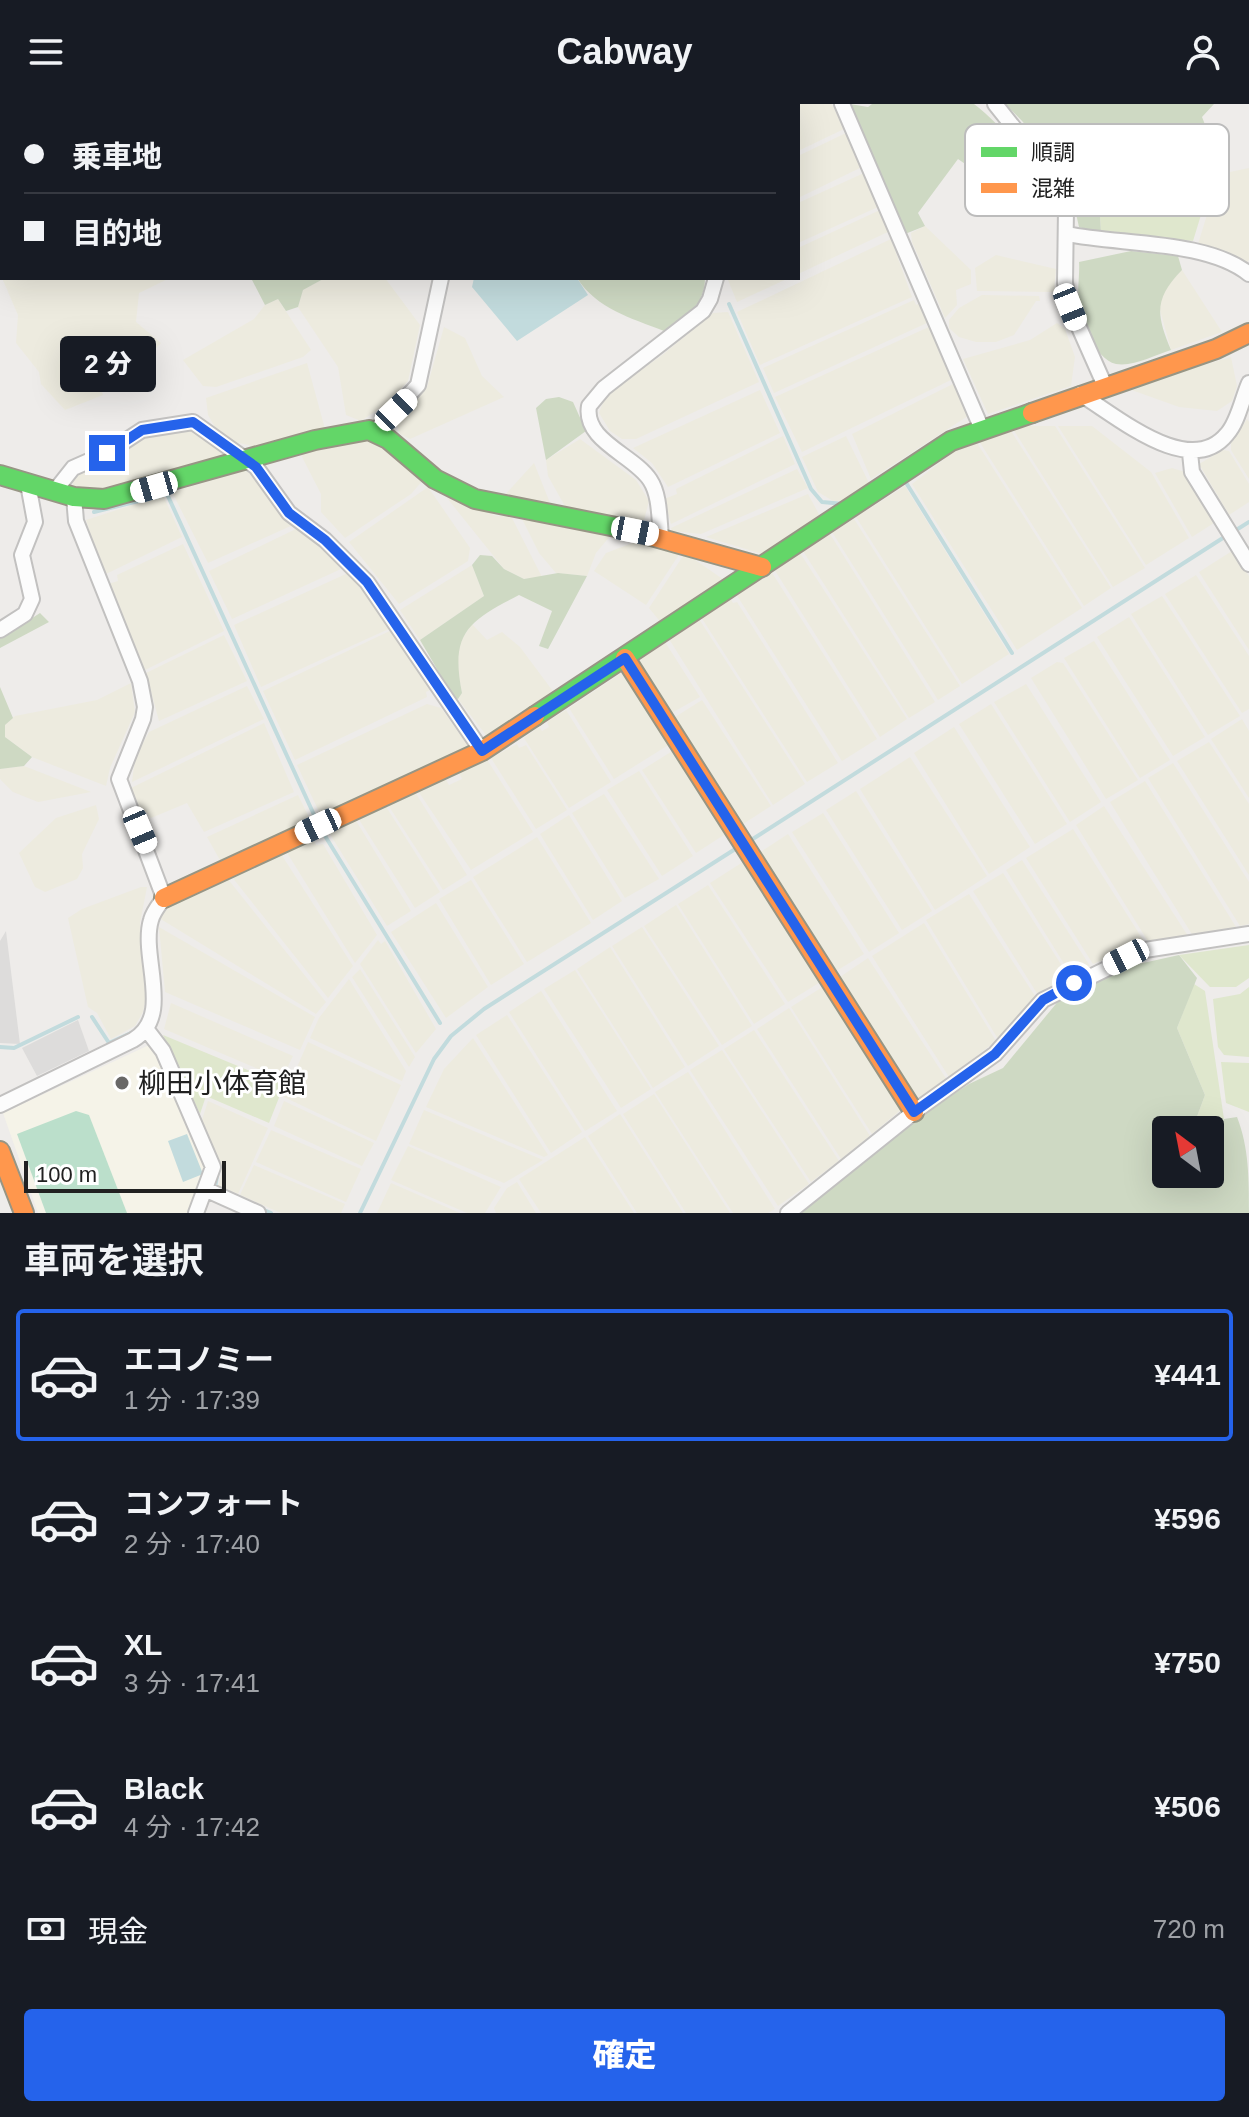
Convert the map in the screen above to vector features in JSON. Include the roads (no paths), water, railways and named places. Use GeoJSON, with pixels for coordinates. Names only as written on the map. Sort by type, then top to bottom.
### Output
{"type":"FeatureCollection","features":[{"type":"Feature","properties":{"kind":"main road"},"geometry":{"type":"LineString","coordinates":[[164,898],[482,751],[940,447],[981,427],[1205,353],[1249,333]]}},
{"type":"Feature","properties":{"kind":"main road"},"geometry":{"type":"LineString","coordinates":[[0,475],[74,497],[127,495],[355,430],[376,430],[435,479],[475,499],[661,536],[762,567]]}},
{"type":"Feature","properties":{"kind":"main road"},"geometry":{"type":"LineString","coordinates":[[625,658],[914,1112]]}},
{"type":"Feature","properties":{"kind":"main road"},"geometry":{"type":"LineString","coordinates":[[0,1151],[24,1213]]}},
{"type":"Feature","properties":{"kind":"street"},"geometry":{"type":"LineString","coordinates":[[842,104],[981,427]]}},
{"type":"Feature","properties":{"kind":"street"},"geometry":{"type":"LineString","coordinates":[[1000,105],[1013,124]]}},
{"type":"Feature","properties":{"kind":"street"},"geometry":{"type":"LineString","coordinates":[[1066,216],[1065,283],[1070,307],[1105,386]]}},
{"type":"Feature","properties":{"kind":"street"},"geometry":{"type":"LineString","coordinates":[[1067,234],[1156,248],[1190,249],[1230,262],[1249,274]]}},
{"type":"Feature","properties":{"kind":"street"},"geometry":{"type":"LineString","coordinates":[[376,430],[418,385],[441,280]]}},
{"type":"Feature","properties":{"kind":"street"},"geometry":{"type":"LineString","coordinates":[[661,536],[652,484],[634,461],[599,436],[588,414],[589,406],[604,388],[703,311],[715,280]]}},
{"type":"Feature","properties":{"kind":"street"},"geometry":{"type":"LineString","coordinates":[[1080,394],[1159,441],[1190,453],[1210,449],[1230,431],[1249,383]]}},
{"type":"Feature","properties":{"kind":"street"},"geometry":{"type":"LineString","coordinates":[[54,492],[73,468],[107,453],[142,430],[193,422],[248,460],[268,480],[289,513],[325,540],[367,582],[482,751]]}},
{"type":"Feature","properties":{"kind":"street"},"geometry":{"type":"LineString","coordinates":[[1190,453],[1192,472],[1249,564]]}},
{"type":"Feature","properties":{"kind":"street"},"geometry":{"type":"LineString","coordinates":[[0,630],[25,614],[32,599],[22,555],[35,522],[28,484]]}},
{"type":"Feature","properties":{"kind":"street"},"geometry":{"type":"LineString","coordinates":[[0,1105],[133,1040],[147,1030],[152,1016],[154,986],[148,935],[151,918],[164,898],[119,779],[145,707],[140,681],[76,521],[74,497]]}},
{"type":"Feature","properties":{"kind":"street"},"geometry":{"type":"LineString","coordinates":[[788,1213],[914,1112],[995,1054],[1043,1000],[1145,950],[1249,934]]}},
{"type":"Feature","properties":{"kind":"street"},"geometry":{"type":"LineString","coordinates":[[147,1030],[163,1051],[213,1167],[196,1213]]}},
{"type":"Feature","properties":{"kind":"street"},"geometry":{"type":"LineString","coordinates":[[207,1190],[258,1213]]}},
{"type":"Feature","properties":{"kind":"water"},"geometry":{"type":"Polygon","coordinates":[[[474,280],[578,280],[588,295],[517,341],[472,287],[474,280]]]}},
{"type":"Feature","properties":{"kind":"water"},"geometry":{"type":"Polygon","coordinates":[[[187,1134],[203,1174],[183,1182],[168,1141],[187,1134]]]}},
{"type":"Feature","properties":{"kind":"waterway"},"geometry":{"type":"LineString","coordinates":[[729,304],[811,489],[822,502],[844,504]]}},
{"type":"Feature","properties":{"kind":"waterway"},"geometry":{"type":"LineString","coordinates":[[905,481],[1012,653]]}},
{"type":"Feature","properties":{"kind":"waterway"},"geometry":{"type":"LineString","coordinates":[[94,512],[167,494],[315,817]]}},
{"type":"Feature","properties":{"kind":"waterway"},"geometry":{"type":"LineString","coordinates":[[1233,532],[1249,522]]}},
{"type":"Feature","properties":{"kind":"waterway"},"geometry":{"type":"LineString","coordinates":[[748,842],[1226,536]]}},
{"type":"Feature","properties":{"kind":"waterway"},"geometry":{"type":"LineString","coordinates":[[322,831],[440,1023]]}},
{"type":"Feature","properties":{"kind":"waterway"},"geometry":{"type":"LineString","coordinates":[[360,1213],[434,1059],[451,1036],[484,1009],[740,846]]}},
{"type":"Feature","properties":{"kind":"waterway"},"geometry":{"type":"LineString","coordinates":[[0,1047],[14,1048],[78,1017]]}},
{"type":"Feature","properties":{"kind":"waterway"},"geometry":{"type":"LineString","coordinates":[[92,1017],[109,1043],[131,1033]]}},
{"type":"Feature","properties":{"kind":"waterway"},"geometry":{"type":"LineString","coordinates":[[215,1188],[218,1170]]}},
{"type":"Feature","properties":{"kind":"waterway"},"geometry":{"type":"LineString","coordinates":[[259,1208],[271,1213]]}},
{"type":"Feature","properties":{"kind":"place","name":"柳田小体育館"},"geometry":{"type":"Point","coordinates":[122,1083]}}]}
